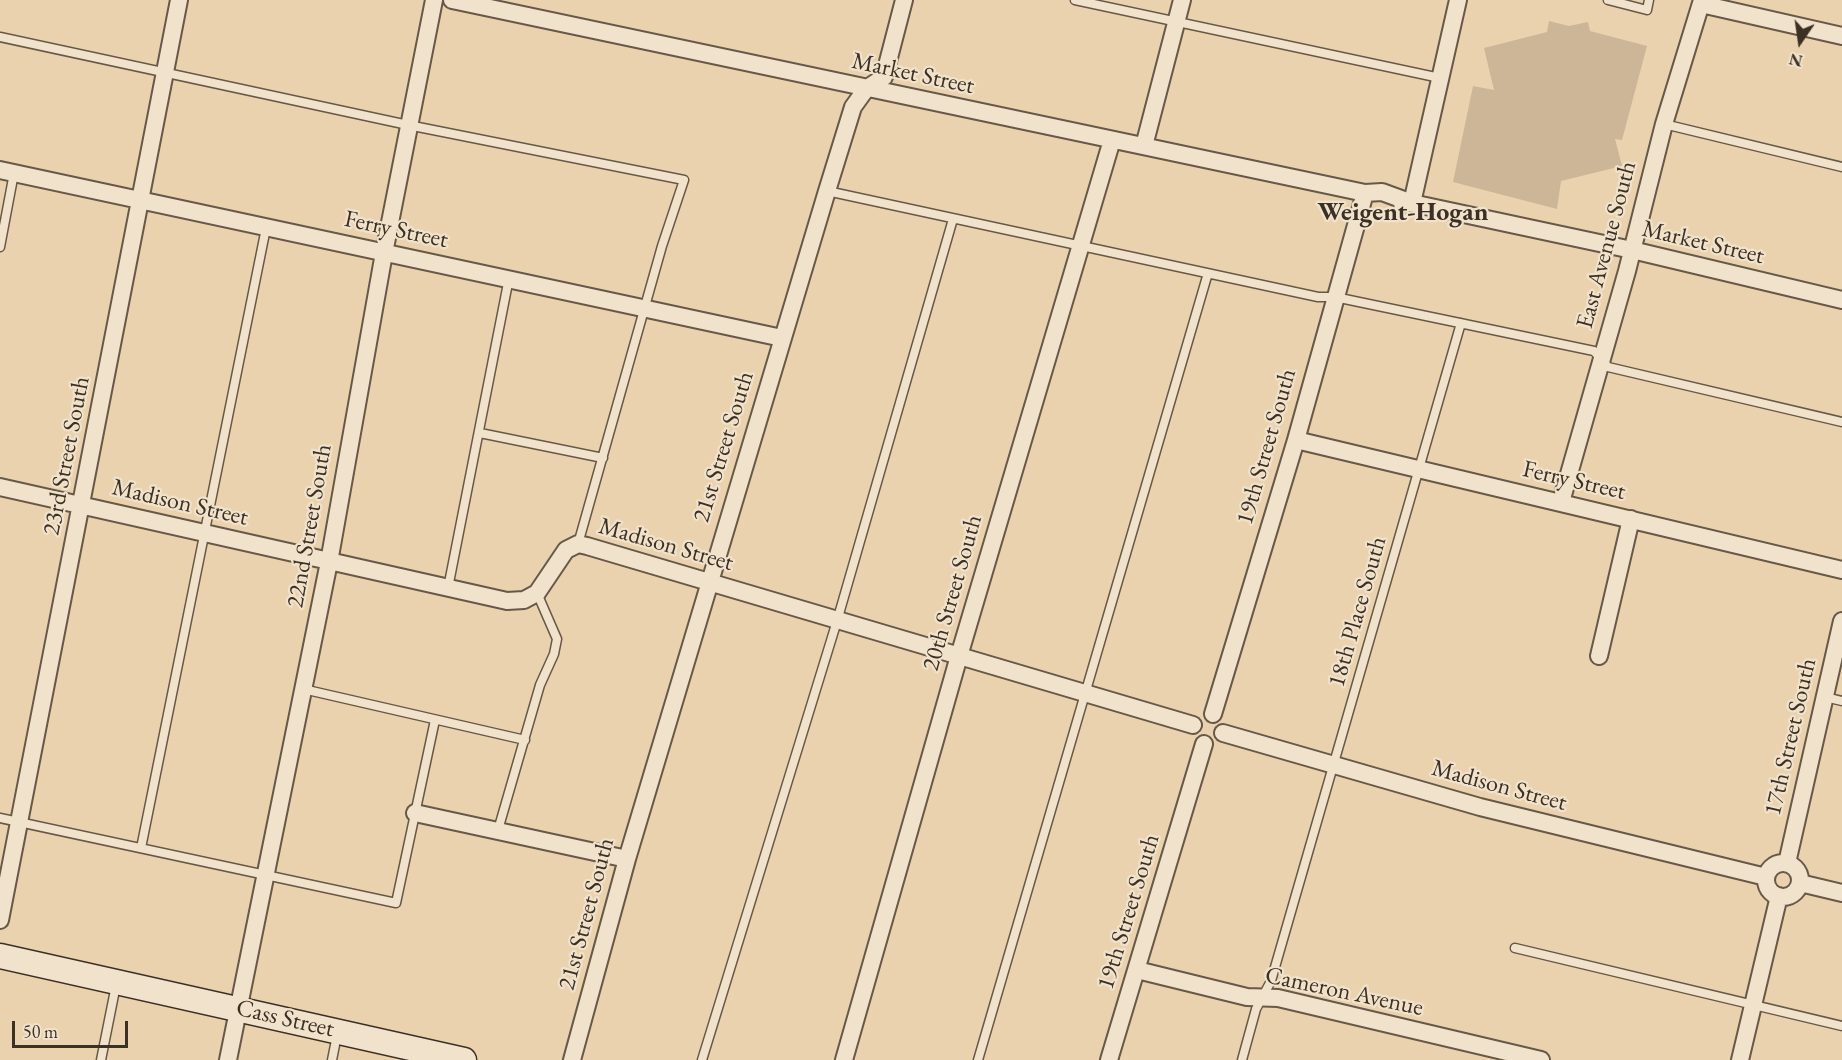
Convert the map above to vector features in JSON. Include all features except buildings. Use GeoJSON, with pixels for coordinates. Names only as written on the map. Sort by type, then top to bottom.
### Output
{"type":"FeatureCollection","features":[{"type":"Feature","properties":{"kind":"street","name":"23rd Street South"},"geometry":{"type":"LineString","coordinates":[[0,920],[179,0]]}},
{"type":"Feature","properties":{"kind":"street","name":"22nd Street South"},"geometry":{"type":"LineString","coordinates":[[228,1060],[329,562],[384,253],[434,0]]}},
{"type":"Feature","properties":{"kind":"street","name":"Market Street"},"geometry":{"type":"LineString","coordinates":[[452,0],[1365,193],[1377,201],[1394,205],[1412,203],[1632,250],[1842,300]]}},
{"type":"Feature","properties":{"kind":"street","name":"21st Street South"},"geometry":{"type":"LineString","coordinates":[[573,1060],[627,859],[853,106],[866,89],[884,77],[904,0]]}},
{"type":"Feature","properties":{"kind":"street"},"geometry":{"type":"LineString","coordinates":[[1144,146],[1182,0]]}},
{"type":"Feature","properties":{"kind":"street"},"geometry":{"type":"LineString","coordinates":[[1412,203],[1458,0]]}},
{"type":"Feature","properties":{"kind":"street"},"geometry":{"type":"LineString","coordinates":[[1701,2],[1842,36]]}},
{"type":"Feature","properties":{"kind":"street","name":"East Avenue South"},"geometry":{"type":"LineString","coordinates":[[1561,502],[1632,250],[1664,124],[1701,2]]}},
{"type":"Feature","properties":{"kind":"street","name":"20th Street South"},"geometry":{"type":"LineString","coordinates":[[844,1060],[959,656],[1112,140]]}},
{"type":"Feature","properties":{"kind":"street","name":"Ferry Street"},"geometry":{"type":"LineString","coordinates":[[7,172],[782,338]]}},
{"type":"Feature","properties":{"kind":"street","name":"19th Street South"},"geometry":{"type":"LineString","coordinates":[[1213,714],[1296,440],[1365,193]]}},
{"type":"Feature","properties":{"kind":"street","name":"Ferry Street"},"geometry":{"type":"LineString","coordinates":[[1296,440],[1842,570]]}},
{"type":"Feature","properties":{"kind":"street","name":"Madison Street"},"geometry":{"type":"LineString","coordinates":[[0,487],[507,601],[524,600],[537,593],[566,550],[578,544],[1193,725]]}},
{"type":"Feature","properties":{"kind":"street"},"geometry":{"type":"LineString","coordinates":[[1599,656],[1630,519]]}},
{"type":"Feature","properties":{"kind":"street","name":"17th Street South"},"geometry":{"type":"LineString","coordinates":[[1787,863],[1842,621]]}},
{"type":"Feature","properties":{"kind":"street"},"geometry":{"type":"LineString","coordinates":[[1213,714],[1223,724],[1223,733],[1214,743],[1204,744],[1194,735],[1193,725],[1199,717],[1213,714]]}},
{"type":"Feature","properties":{"kind":"street","name":"Madison Street"},"geometry":{"type":"LineString","coordinates":[[1223,733],[1480,807],[1766,877]]}},
{"type":"Feature","properties":{"kind":"street","name":"19th Street South"},"geometry":{"type":"LineString","coordinates":[[1109,1060],[1204,744]]}},
{"type":"Feature","properties":{"kind":"street"},"geometry":{"type":"LineString","coordinates":[[415,813],[627,859]]}},
{"type":"Feature","properties":{"kind":"street"},"geometry":{"type":"LineString","coordinates":[[1787,863],[1798,872],[1800,883],[1794,892],[1779,896],[1767,887],[1766,877],[1776,864],[1787,863]]}},
{"type":"Feature","properties":{"kind":"street"},"geometry":{"type":"LineString","coordinates":[[1800,883],[1842,893]]}},
{"type":"Feature","properties":{"kind":"street"},"geometry":{"type":"LineString","coordinates":[[1740,1060],[1779,896]]}},
{"type":"Feature","properties":{"kind":"street","name":"Cass Street"},"geometry":{"type":"LineString","coordinates":[[0,956],[338,1031],[434,1056],[464,1060]]}},
{"type":"Feature","properties":{"kind":"street","name":"Cameron Avenue"},"geometry":{"type":"LineString","coordinates":[[1137,970],[1247,997],[1278,998],[1541,1060]]}},
{"type":"Feature","properties":{"kind":"lane"},"geometry":{"type":"LineString","coordinates":[[1075,0],[1440,78]]}},
{"type":"Feature","properties":{"kind":"lane"},"geometry":{"type":"LineString","coordinates":[[1608,0],[1647,10],[1649,0]]}},
{"type":"Feature","properties":{"kind":"lane"},"geometry":{"type":"LineString","coordinates":[[0,37],[408,125],[684,180],[578,544]]}},
{"type":"Feature","properties":{"kind":"lane"},"geometry":{"type":"LineString","coordinates":[[1664,124],[1842,167]]}},
{"type":"Feature","properties":{"kind":"lane"},"geometry":{"type":"LineString","coordinates":[[0,247],[7,172]]}},
{"type":"Feature","properties":{"kind":"lane"},"geometry":{"type":"LineString","coordinates":[[827,191],[1318,297],[1335,297],[1594,351],[1608,367],[1842,422]]}},
{"type":"Feature","properties":{"kind":"lane"},"geometry":{"type":"LineString","coordinates":[[702,1060],[837,621],[953,219]]}},
{"type":"Feature","properties":{"kind":"lane"},"geometry":{"type":"LineString","coordinates":[[141,848],[202,533],[266,228]]}},
{"type":"Feature","properties":{"kind":"lane"},"geometry":{"type":"LineString","coordinates":[[978,1060],[1208,273]]}},
{"type":"Feature","properties":{"kind":"lane"},"geometry":{"type":"LineString","coordinates":[[448,588],[509,278]]}},
{"type":"Feature","properties":{"kind":"lane","name":"18th Place South"},"geometry":{"type":"LineString","coordinates":[[1242,1060],[1262,998],[1271,981],[1461,323]]}},
{"type":"Feature","properties":{"kind":"lane"},"geometry":{"type":"LineString","coordinates":[[480,433],[603,458]]}},
{"type":"Feature","properties":{"kind":"lane"},"geometry":{"type":"LineString","coordinates":[[498,830],[540,685],[554,654],[557,639],[537,593]]}},
{"type":"Feature","properties":{"kind":"lane"},"geometry":{"type":"LineString","coordinates":[[303,689],[525,740]]}},
{"type":"Feature","properties":{"kind":"lane"},"geometry":{"type":"LineString","coordinates":[[1825,697],[1842,701]]}},
{"type":"Feature","properties":{"kind":"lane"},"geometry":{"type":"LineString","coordinates":[[0,818],[265,877],[396,903],[435,720]]}},
{"type":"Feature","properties":{"kind":"lane"},"geometry":{"type":"LineString","coordinates":[[1515,948],[1842,1026]]}},
{"type":"Feature","properties":{"kind":"lane"},"geometry":{"type":"LineString","coordinates":[[101,1060],[116,981]]}},
{"type":"Feature","properties":{"kind":"lane"},"geometry":{"type":"LineString","coordinates":[[332,1060],[338,1031]]}},
{"type":"Feature","properties":{"kind":"shaded area"},"geometry":{"type":"Polygon","coordinates":[[[1549,21],[1569,26],[1588,22],[1590,31],[1647,46],[1622,140],[1615,139],[1622,166],[1561,181],[1557,209],[1453,182],[1473,86],[1494,90],[1484,48],[1547,32],[1549,21]]]}},
{"type":"Feature","properties":{"kind":"district","name":"Weigent-Hogan"},"geometry":{"type":"Point","coordinates":[1403,213]}}]}
